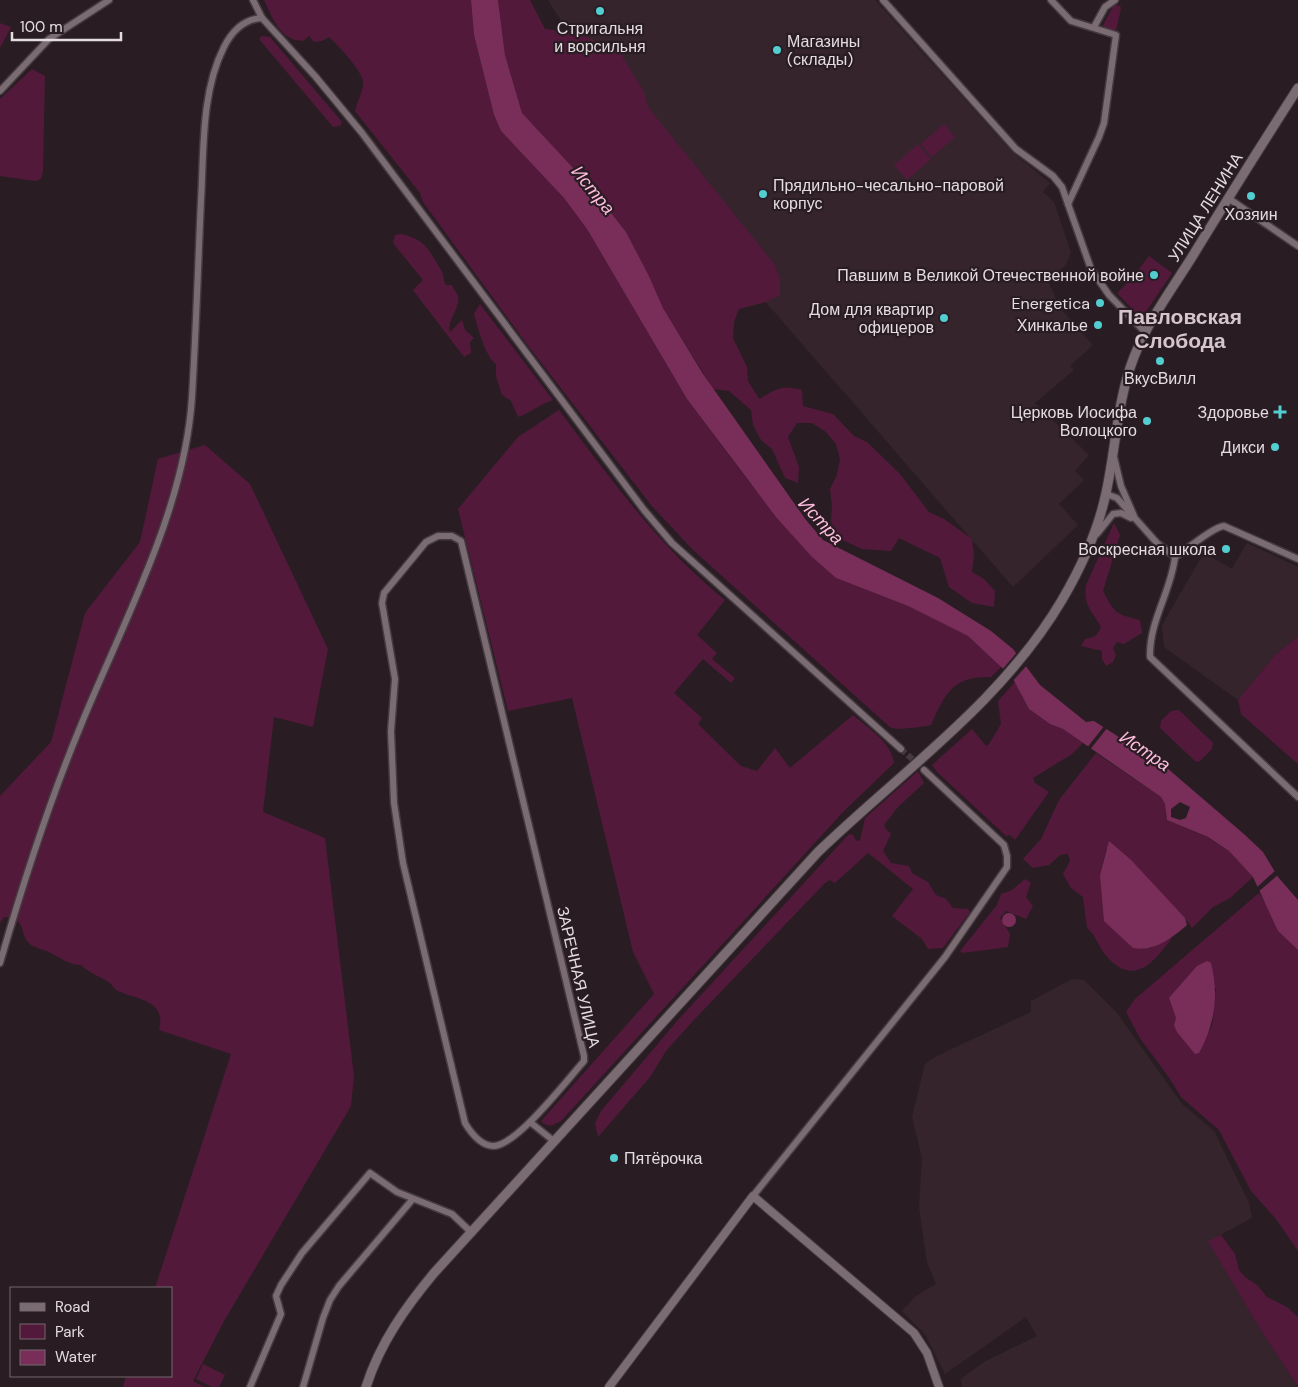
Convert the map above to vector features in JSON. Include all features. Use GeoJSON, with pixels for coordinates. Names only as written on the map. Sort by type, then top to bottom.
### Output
{"type":"FeatureCollection","features":[{"type":"Feature","properties":{"kind":"main road","name":"УЛИЦА ЛЕНИНА"},"geometry":{"type":"LineString","coordinates":[[366,1387],[376,1360],[404,1311],[434,1273],[818,852],[967,716],[1008,675],[1046,625],[1069,588],[1091,544],[1106,494],[1126,380],[1146,333],[1298,88]]}},
{"type":"Feature","properties":{"kind":"street"},"geometry":{"type":"LineString","coordinates":[[0,90],[49,39],[109,0]]}},
{"type":"Feature","properties":{"kind":"street"},"geometry":{"type":"LineString","coordinates":[[253,0],[262,18],[315,76],[362,133],[649,517],[672,543],[901,750]]}},
{"type":"Feature","properties":{"kind":"street"},"geometry":{"type":"LineString","coordinates":[[883,0],[1016,149],[1057,180],[1068,204],[1091,269],[1109,295],[1146,333]]}},
{"type":"Feature","properties":{"kind":"street"},"geometry":{"type":"LineString","coordinates":[[1051,0],[1071,21],[1116,35],[1104,123],[1068,204]]}},
{"type":"Feature","properties":{"kind":"street"},"geometry":{"type":"LineString","coordinates":[[1094,27],[1105,7],[1115,0]]}},
{"type":"Feature","properties":{"kind":"street"},"geometry":{"type":"LineString","coordinates":[[0,963],[46,815],[80,728],[148,569],[187,442],[192,400],[203,154],[210,88],[216,65],[231,34],[240,25],[262,18]]}},
{"type":"Feature","properties":{"kind":"street"},"geometry":{"type":"LineString","coordinates":[[1228,198],[1298,246]]}},
{"type":"Feature","properties":{"kind":"street"},"geometry":{"type":"LineString","coordinates":[[1113,452],[1121,486],[1137,521]]}},
{"type":"Feature","properties":{"kind":"street"},"geometry":{"type":"LineString","coordinates":[[1106,494],[1117,498],[1137,521],[1175,557]]}},
{"type":"Feature","properties":{"kind":"street"},"geometry":{"type":"LineString","coordinates":[[1091,544],[1113,514],[1121,513],[1137,521]]}},
{"type":"Feature","properties":{"kind":"street"},"geometry":{"type":"LineString","coordinates":[[1175,557],[1195,544],[1213,528],[1224,526],[1298,559]]}},
{"type":"Feature","properties":{"kind":"street","name":"ЗАРЕЧНАЯ УЛИЦА"},"geometry":{"type":"LineString","coordinates":[[438,536],[452,536],[461,541],[584,1056],[584,1061],[530,1122],[512,1139],[495,1146],[476,1138],[465,1123],[402,854],[394,794],[392,731],[394,679],[382,603],[384,593],[426,542],[438,536]]}},
{"type":"Feature","properties":{"kind":"street"},"geometry":{"type":"LineString","coordinates":[[1175,557],[1173,574],[1152,628],[1150,657],[1298,797]]}},
{"type":"Feature","properties":{"kind":"street"},"geometry":{"type":"LineString","coordinates":[[609,1387],[753,1196],[945,957],[1007,867],[1004,845],[924,770]]}},
{"type":"Feature","properties":{"kind":"street"},"geometry":{"type":"LineString","coordinates":[[530,1122],[554,1142]]}},
{"type":"Feature","properties":{"kind":"street"},"geometry":{"type":"LineString","coordinates":[[250,1387],[281,1314],[276,1296],[281,1285],[302,1252],[370,1172],[397,1192],[412,1200],[446,1210],[472,1232]]}},
{"type":"Feature","properties":{"kind":"street"},"geometry":{"type":"LineString","coordinates":[[753,1196],[914,1332],[927,1353],[939,1387]]}},
{"type":"Feature","properties":{"kind":"street"},"geometry":{"type":"LineString","coordinates":[[303,1387],[330,1300],[339,1286],[412,1200]]}},
{"type":"Feature","properties":{"kind":"shaded area"},"geometry":{"type":"Polygon","coordinates":[[[548,0],[875,0],[1012,152],[1050,183],[1043,192],[1054,202],[1071,253],[1065,266],[1047,279],[1060,308],[1093,345],[1070,366],[1074,370],[1035,403],[1089,455],[1075,471],[1084,480],[1059,504],[1078,525],[1013,587],[665,186],[548,0]]]}},
{"type":"Feature","properties":{"kind":"shaded area"},"geometry":{"type":"Polygon","coordinates":[[[1247,543],[1298,567],[1298,636],[1275,655],[1238,700],[1164,647],[1162,625],[1204,553],[1232,569],[1247,543]]]}},
{"type":"Feature","properties":{"kind":"shaded area"},"geometry":{"type":"Polygon","coordinates":[[[1072,979],[1084,980],[1117,1013],[1182,1104],[1214,1131],[1249,1203],[1252,1218],[1209,1241],[1257,1324],[1298,1387],[962,1387],[961,1379],[984,1362],[1037,1336],[1026,1317],[945,1374],[925,1334],[902,1311],[916,1296],[936,1284],[927,1262],[919,1207],[922,1158],[912,1117],[925,1064],[937,1056],[1031,1012],[1031,1001],[1072,979]]]}},
{"type":"Feature","properties":{"kind":"green space"},"geometry":{"type":"Polygon","coordinates":[[[264,0],[471,0],[474,35],[494,115],[501,131],[564,198],[587,229],[687,399],[746,478],[812,557],[836,578],[908,606],[968,636],[1002,666],[991,677],[967,680],[952,689],[941,704],[931,725],[899,729],[891,728],[693,550],[651,505],[526,343],[423,202],[420,193],[355,111],[363,81],[354,64],[329,37],[322,41],[314,42],[309,36],[303,41],[288,37],[274,21],[264,0]]]}},
{"type":"Feature","properties":{"kind":"green space"},"geometry":{"type":"Polygon","coordinates":[[[498,0],[530,0],[545,29],[577,33],[619,51],[644,92],[648,107],[775,265],[780,279],[780,295],[766,302],[739,309],[734,322],[733,338],[747,367],[748,381],[759,399],[779,388],[789,387],[802,390],[803,406],[833,414],[854,436],[867,442],[900,474],[929,512],[944,519],[972,539],[974,554],[972,572],[984,579],[995,591],[994,607],[972,603],[949,587],[940,558],[899,538],[891,551],[862,549],[834,536],[831,521],[830,489],[837,475],[840,459],[836,444],[826,432],[812,423],[797,423],[788,437],[799,467],[798,483],[785,478],[772,449],[761,440],[753,425],[751,410],[729,391],[713,389],[663,308],[626,232],[590,186],[522,113],[505,55],[498,0]]]}},
{"type":"Feature","properties":{"kind":"green space"},"geometry":{"type":"Polygon","coordinates":[[[1114,5],[1121,8],[1116,31],[1106,29],[1103,25],[1114,5]]]}},
{"type":"Feature","properties":{"kind":"green space"},"geometry":{"type":"Polygon","coordinates":[[[0,23],[11,27],[0,48],[0,23]]]}},
{"type":"Feature","properties":{"kind":"green space"},"geometry":{"type":"Polygon","coordinates":[[[262,36],[270,37],[342,122],[340,126],[333,127],[259,39],[262,36]]]}},
{"type":"Feature","properties":{"kind":"green space"},"geometry":{"type":"Polygon","coordinates":[[[32,69],[45,76],[43,170],[41,179],[35,181],[0,176],[0,99],[32,69]]]}},
{"type":"Feature","properties":{"kind":"green space"},"geometry":{"type":"Polygon","coordinates":[[[944,124],[955,137],[932,157],[921,144],[944,124]]]}},
{"type":"Feature","properties":{"kind":"green space"},"geometry":{"type":"Polygon","coordinates":[[[918,144],[931,159],[907,180],[894,165],[918,144]]]}},
{"type":"Feature","properties":{"kind":"green space"},"geometry":{"type":"Polygon","coordinates":[[[401,234],[416,239],[426,247],[441,270],[446,285],[452,285],[458,301],[450,323],[450,332],[462,320],[465,330],[474,338],[470,342],[471,353],[464,357],[413,290],[423,280],[393,243],[395,235],[401,234]]]}},
{"type":"Feature","properties":{"kind":"green space"},"geometry":{"type":"Polygon","coordinates":[[[1149,256],[1172,273],[1143,316],[1140,317],[1117,293],[1132,278],[1149,256]]]}},
{"type":"Feature","properties":{"kind":"green space"},"geometry":{"type":"Polygon","coordinates":[[[480,304],[553,400],[518,417],[511,401],[502,395],[496,376],[496,364],[485,349],[474,314],[480,304]]]}},
{"type":"Feature","properties":{"kind":"green space"},"geometry":{"type":"Polygon","coordinates":[[[559,410],[616,486],[656,534],[725,600],[697,635],[717,653],[712,659],[735,678],[731,683],[703,659],[674,693],[702,718],[698,724],[741,766],[757,771],[775,748],[790,768],[853,715],[884,742],[889,749],[894,763],[844,811],[561,1121],[548,1126],[541,1121],[654,994],[633,952],[572,698],[508,711],[458,509],[518,437],[559,410]]]}},
{"type":"Feature","properties":{"kind":"green space"},"geometry":{"type":"Polygon","coordinates":[[[205,445],[250,484],[328,649],[313,727],[274,717],[263,812],[325,838],[354,1076],[351,1106],[224,1321],[193,1381],[204,1387],[123,1387],[126,1377],[172,1377],[172,1287],[155,1287],[231,1054],[159,1030],[159,1013],[155,1007],[142,999],[116,990],[109,982],[81,965],[68,962],[31,945],[24,936],[20,924],[12,918],[4,917],[0,923],[0,796],[51,742],[85,613],[140,542],[158,459],[205,445]]]}},
{"type":"Feature","properties":{"kind":"green space"},"geometry":{"type":"Polygon","coordinates":[[[1114,523],[1120,535],[1103,591],[1117,612],[1140,620],[1142,633],[1124,644],[1117,642],[1113,648],[1116,655],[1113,662],[1106,666],[1102,659],[1102,651],[1081,646],[1085,639],[1097,634],[1101,627],[1089,608],[1085,592],[1086,585],[1114,523]]]}},
{"type":"Feature","properties":{"kind":"green space"},"geometry":{"type":"Polygon","coordinates":[[[1298,636],[1298,764],[1241,714],[1238,700],[1275,655],[1298,636]]]}},
{"type":"Feature","properties":{"kind":"green space"},"geometry":{"type":"Polygon","coordinates":[[[1015,682],[1029,709],[1050,724],[1063,729],[1083,743],[1072,754],[1033,778],[1035,783],[1049,792],[1015,840],[1010,835],[1006,836],[937,772],[932,765],[972,729],[986,746],[989,744],[1001,724],[998,701],[1015,682]]]}},
{"type":"Feature","properties":{"kind":"green space"},"geometry":{"type":"Polygon","coordinates":[[[1179,710],[1213,743],[1212,749],[1199,762],[1195,761],[1160,728],[1161,721],[1171,711],[1179,710]]]}},
{"type":"Feature","properties":{"kind":"green space"},"geometry":{"type":"Polygon","coordinates":[[[1096,753],[1161,797],[1165,804],[1167,820],[1207,837],[1229,851],[1253,877],[1230,898],[1213,907],[1192,928],[1185,918],[1106,850],[1100,875],[1150,948],[1172,938],[1149,964],[1133,971],[1114,964],[1087,928],[1083,897],[1071,888],[1063,874],[1070,861],[1068,854],[1060,855],[1049,865],[1033,868],[1023,859],[1041,839],[1059,800],[1096,753]]]}},
{"type":"Feature","properties":{"kind":"green space"},"geometry":{"type":"Polygon","coordinates":[[[918,771],[924,783],[898,807],[884,825],[891,834],[883,851],[891,863],[909,866],[912,873],[928,882],[936,895],[946,899],[953,908],[968,909],[970,912],[943,948],[928,949],[922,939],[892,916],[913,889],[868,853],[835,883],[830,880],[825,883],[692,1022],[666,1051],[650,1077],[598,1137],[595,1123],[601,1111],[678,1020],[849,834],[853,835],[856,841],[860,840],[865,818],[918,771]]]}},
{"type":"Feature","properties":{"kind":"green space"},"geometry":{"type":"Polygon","coordinates":[[[1025,879],[1031,883],[1026,897],[1033,906],[1026,919],[1006,911],[1000,918],[1010,934],[1008,947],[963,953],[960,951],[997,905],[1001,894],[1012,890],[1025,879]]]}},
{"type":"Feature","properties":{"kind":"green space"},"geometry":{"type":"Polygon","coordinates":[[[1259,893],[1270,910],[1278,931],[1298,950],[1298,1251],[1276,1219],[1251,1191],[1219,1130],[1181,1097],[1140,1038],[1126,1012],[1135,999],[1259,893]],[[1216,988],[1169,998],[1176,1018],[1174,1025],[1195,1054],[1212,1026],[1216,988]]]}},
{"type":"Feature","properties":{"kind":"green space"},"geometry":{"type":"Polygon","coordinates":[[[1221,1235],[1235,1254],[1239,1270],[1245,1277],[1257,1285],[1267,1297],[1287,1307],[1298,1317],[1298,1387],[1257,1324],[1208,1241],[1221,1235]]]}},
{"type":"Feature","properties":{"kind":"green space"},"geometry":{"type":"Polygon","coordinates":[[[203,1364],[225,1375],[219,1387],[212,1387],[196,1379],[203,1364]]]}},
{"type":"Feature","properties":{"kind":"water","name":"Истра"},"geometry":{"type":"Polygon","coordinates":[[[471,0],[498,0],[505,55],[522,113],[590,186],[626,232],[663,308],[703,374],[806,520],[823,540],[938,598],[991,631],[1013,649],[1040,685],[1086,722],[1094,721],[1167,768],[1245,835],[1263,852],[1278,877],[1298,900],[1298,950],[1278,931],[1253,877],[1229,851],[1208,837],[1167,820],[1165,804],[1161,797],[1063,729],[1050,724],[1029,709],[1012,677],[968,636],[908,606],[836,578],[812,557],[776,517],[687,399],[587,229],[564,198],[501,131],[494,115],[474,35],[471,0]],[[1180,802],[1171,809],[1171,817],[1180,820],[1186,818],[1190,807],[1180,802]]]}},
{"type":"Feature","properties":{"kind":"water"},"geometry":{"type":"Polygon","coordinates":[[[1109,841],[1131,860],[1185,918],[1187,925],[1162,943],[1148,948],[1133,948],[1104,921],[1100,875],[1109,841]]]}},
{"type":"Feature","properties":{"kind":"water"},"geometry":{"type":"Polygon","coordinates":[[[1006,913],[1012,913],[1016,920],[1012,927],[1006,927],[1002,923],[1002,917],[1006,913]]]}},
{"type":"Feature","properties":{"kind":"water"},"geometry":{"type":"Polygon","coordinates":[[[1207,961],[1211,963],[1215,986],[1214,1009],[1209,1031],[1199,1053],[1195,1054],[1177,1032],[1174,1025],[1176,1018],[1169,998],[1197,966],[1207,961]]]}},
{"type":"Feature","properties":{"kind":"pier"},"geometry":{"type":"Polygon","coordinates":[[[1018,651],[1028,664],[1012,682],[1002,670],[1018,651]]]}},
{"type":"Feature","properties":{"kind":"pier"},"geometry":{"type":"Polygon","coordinates":[[[1105,725],[1108,727],[1089,751],[1086,749],[1105,725]]]}},
{"type":"Feature","properties":{"kind":"pier"},"geometry":{"type":"Polygon","coordinates":[[[1276,870],[1279,874],[1257,893],[1255,889],[1276,870]]]}},
{"type":"Feature","properties":{"kind":"tunnel"},"geometry":{"type":"LineString","coordinates":[[901,749],[919,765]]}},
{"type":"Feature","properties":{"kind":"place","name":"Стригальня и ворсильня"},"geometry":{"type":"Point","coordinates":[600,11]}},
{"type":"Feature","properties":{"kind":"place","name":"Магазины (склады)"},"geometry":{"type":"Point","coordinates":[777,50]}},
{"type":"Feature","properties":{"kind":"place","name":"Прядильно-чесально-паровой корпус"},"geometry":{"type":"Point","coordinates":[763,194]}},
{"type":"Feature","properties":{"kind":"place","name":"Хозяин"},"geometry":{"type":"Point","coordinates":[1251,196]}},
{"type":"Feature","properties":{"kind":"place","name":"Павшим в Великой Отечественной войне"},"geometry":{"type":"Point","coordinates":[1154,275]}},
{"type":"Feature","properties":{"kind":"place","name":"Energetica"},"geometry":{"type":"Point","coordinates":[1100,303]}},
{"type":"Feature","properties":{"kind":"place","name":"Дом для квартир офицеров"},"geometry":{"type":"Point","coordinates":[944,318]}},
{"type":"Feature","properties":{"kind":"place","name":"Хинкалье"},"geometry":{"type":"Point","coordinates":[1098,325]}},
{"type":"Feature","properties":{"kind":"place","name":"ВкусВилл"},"geometry":{"type":"Point","coordinates":[1160,361]}},
{"type":"Feature","properties":{"kind":"place","name":"Здоровье"},"geometry":{"type":"Point","coordinates":[1280,412]}},
{"type":"Feature","properties":{"kind":"place","name":"Церковь Иосифа Волоцкого"},"geometry":{"type":"Point","coordinates":[1147,421]}},
{"type":"Feature","properties":{"kind":"place","name":"Дикси"},"geometry":{"type":"Point","coordinates":[1275,447]}},
{"type":"Feature","properties":{"kind":"place","name":"Воскресная школа"},"geometry":{"type":"Point","coordinates":[1226,549]}},
{"type":"Feature","properties":{"kind":"place","name":"Пятёрочка"},"geometry":{"type":"Point","coordinates":[614,1158]}},
{"type":"Feature","properties":{"kind":"district","name":"Павловская Слобода"},"geometry":{"type":"Point","coordinates":[1180,329]}}]}
